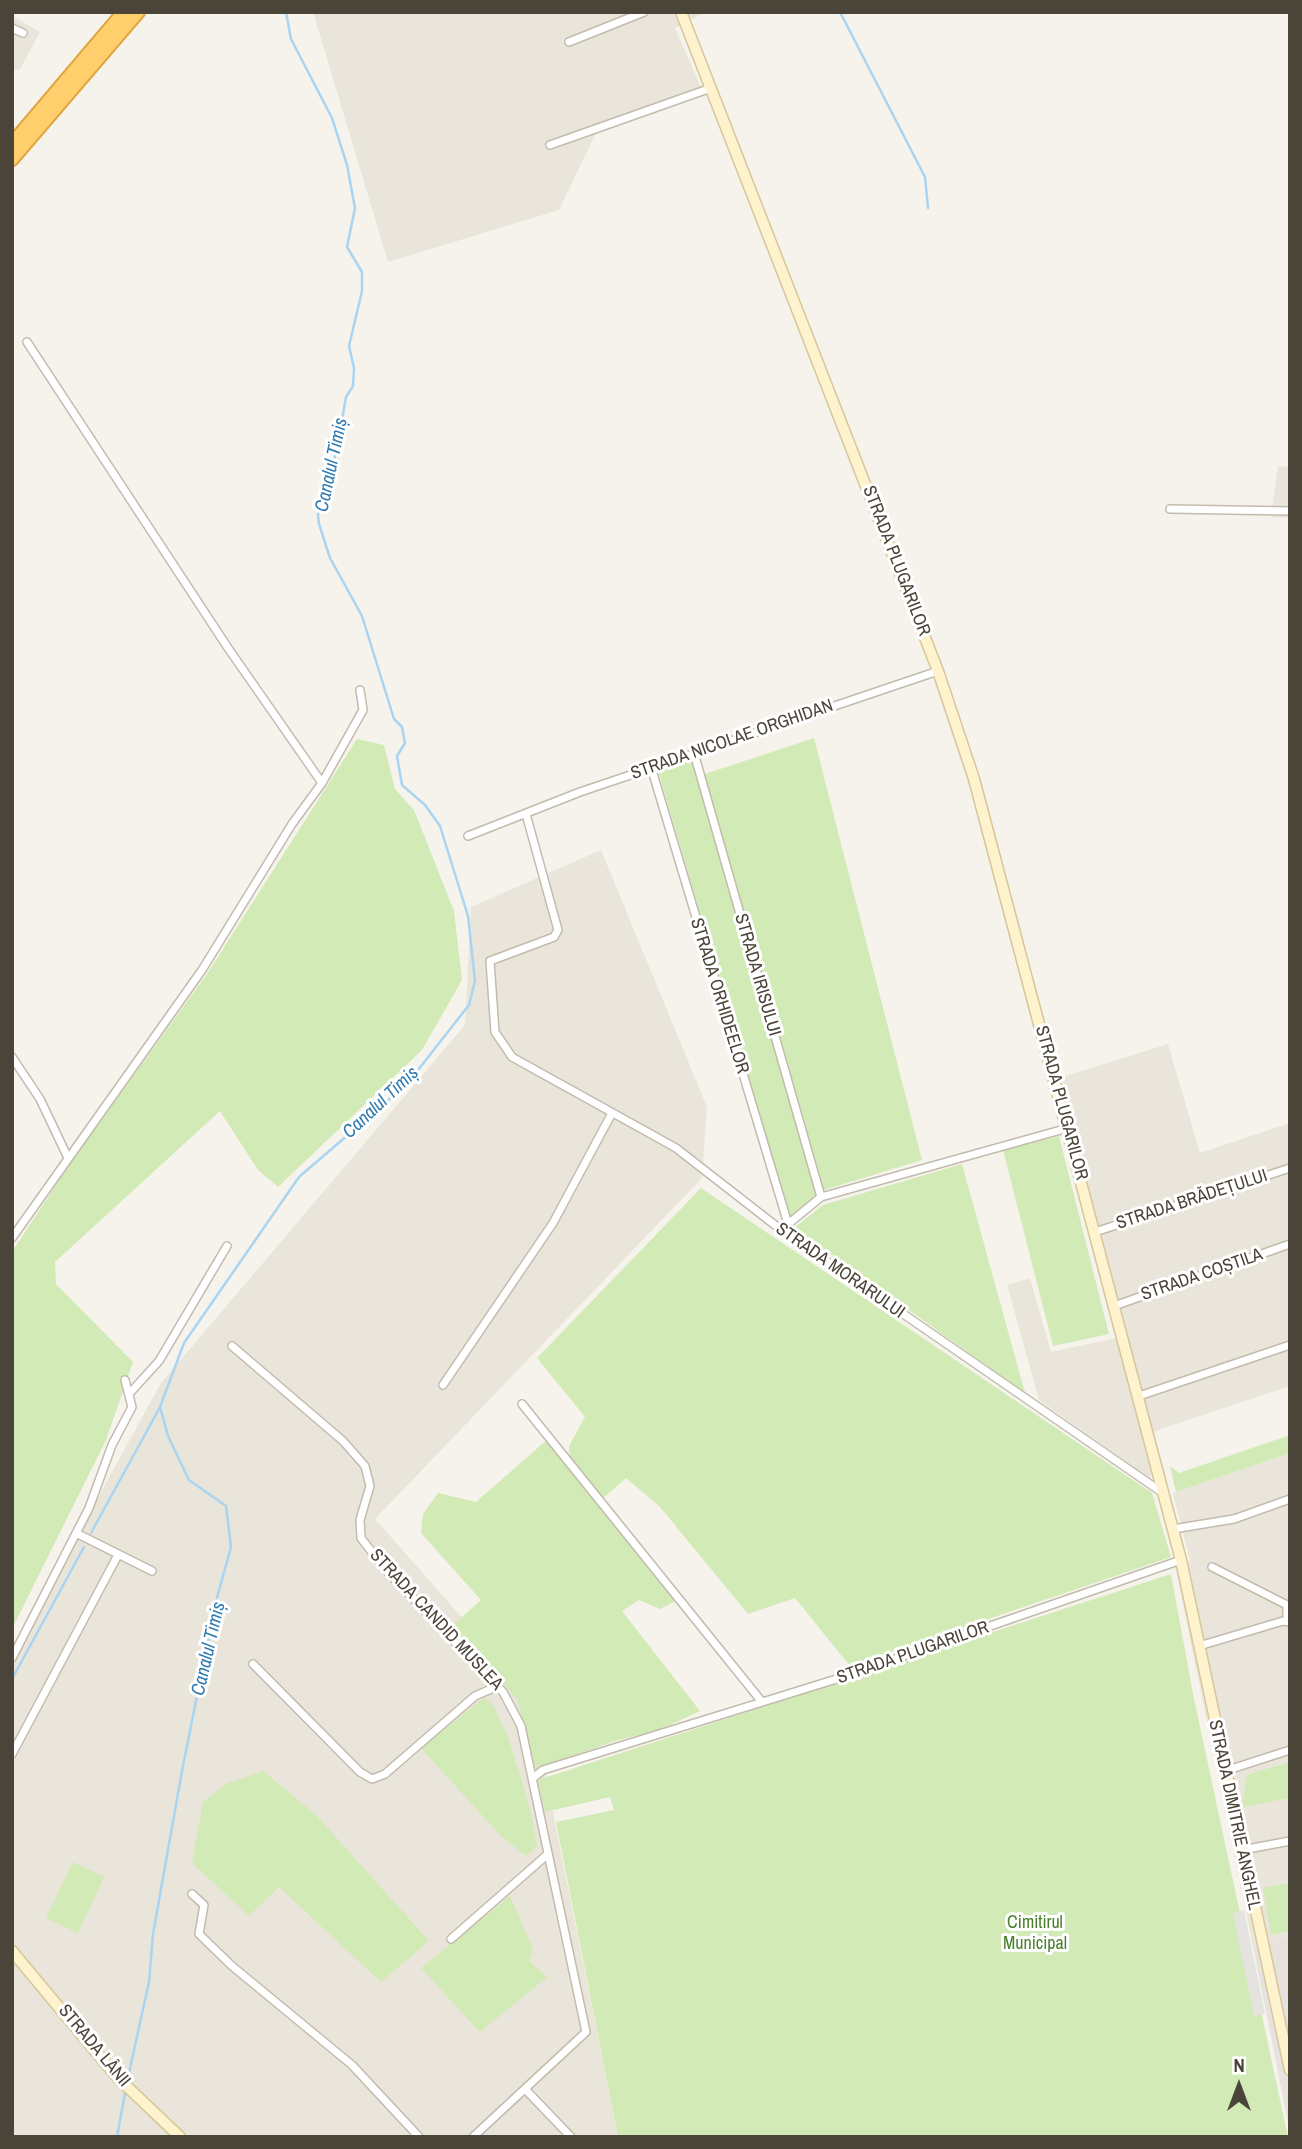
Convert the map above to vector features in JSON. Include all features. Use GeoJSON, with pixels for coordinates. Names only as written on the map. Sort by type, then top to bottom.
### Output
{"type":"FeatureCollection","features":[{"type":"Feature","properties":{"kind":"highway"},"geometry":{"type":"LineString","coordinates":[[12,144],[124,12]]}},
{"type":"Feature","properties":{"kind":"highway"},"geometry":{"type":"LineString","coordinates":[[12,159],[138,12]]}},
{"type":"Feature","properties":{"kind":"street"},"geometry":{"type":"LineString","coordinates":[[569,42],[644,12]]}},
{"type":"Feature","properties":{"kind":"street","name":"STRADA PLUGARILOR"},"geometry":{"type":"LineString","coordinates":[[533,1778],[543,1770],[762,1702],[1181,1560],[988,827],[938,671],[681,12]]}},
{"type":"Feature","properties":{"kind":"street"},"geometry":{"type":"LineString","coordinates":[[12,27],[23,33]]}},
{"type":"Feature","properties":{"kind":"street"},"geometry":{"type":"LineString","coordinates":[[550,145],[711,88]]}},
{"type":"Feature","properties":{"kind":"street"},"geometry":{"type":"LineString","coordinates":[[27,342],[228,648],[322,783]]}},
{"type":"Feature","properties":{"kind":"street"},"geometry":{"type":"LineString","coordinates":[[1170,509],[1290,511]]}},
{"type":"Feature","properties":{"kind":"street","name":"STRADA NICOLAE ORGHIDAN"},"geometry":{"type":"LineString","coordinates":[[468,835],[651,767],[938,671]]}},
{"type":"Feature","properties":{"kind":"street"},"geometry":{"type":"LineString","coordinates":[[12,1238],[189,989],[292,824],[322,783],[363,710],[360,690]]}},
{"type":"Feature","properties":{"kind":"street","name":"STRADA IRISULUI"},"geometry":{"type":"LineString","coordinates":[[694,753],[821,1197]]}},
{"type":"Feature","properties":{"kind":"street","name":"STRADA ORHIDEELOR"},"geometry":{"type":"LineString","coordinates":[[651,767],[784,1227]]}},
{"type":"Feature","properties":{"kind":"street","name":"STRADA MORARULUI"},"geometry":{"type":"LineString","coordinates":[[526,814],[557,925],[554,937],[490,961],[495,1032],[512,1057],[676,1148],[784,1227],[1164,1493]]}},
{"type":"Feature","properties":{"kind":"street"},"geometry":{"type":"LineString","coordinates":[[12,1058],[40,1099],[68,1158]]}},
{"type":"Feature","properties":{"kind":"street"},"geometry":{"type":"LineString","coordinates":[[443,1385],[553,1223],[612,1113]]}},
{"type":"Feature","properties":{"kind":"street"},"geometry":{"type":"LineString","coordinates":[[784,1227],[821,1197],[1068,1128]]}},
{"type":"Feature","properties":{"kind":"street","name":"STRADA BRĂDEȚULUI"},"geometry":{"type":"LineString","coordinates":[[1095,1232],[1290,1168]]}},
{"type":"Feature","properties":{"kind":"street","name":"STRADA COȘTILA"},"geometry":{"type":"LineString","coordinates":[[1114,1306],[1290,1244]]}},
{"type":"Feature","properties":{"kind":"street"},"geometry":{"type":"LineString","coordinates":[[129,1394],[159,1361],[227,1246]]}},
{"type":"Feature","properties":{"kind":"street"},"geometry":{"type":"LineString","coordinates":[[1139,1396],[1290,1345]]}},
{"type":"Feature","properties":{"kind":"street","name":"STRADA CANDID MUSLEA"},"geometry":{"type":"LineString","coordinates":[[232,1346],[343,1441],[365,1465],[370,1486],[360,1520],[361,1538],[385,1569],[498,1686],[513,1707],[521,1726],[586,2032],[525,2090]]}},
{"type":"Feature","properties":{"kind":"street"},"geometry":{"type":"LineString","coordinates":[[12,1658],[89,1508],[112,1445],[132,1407],[125,1380]]}},
{"type":"Feature","properties":{"kind":"street"},"geometry":{"type":"LineString","coordinates":[[522,1404],[762,1702]]}},
{"type":"Feature","properties":{"kind":"street"},"geometry":{"type":"LineString","coordinates":[[1173,1529],[1234,1519],[1290,1499]]}},
{"type":"Feature","properties":{"kind":"street"},"geometry":{"type":"LineString","coordinates":[[76,1534],[152,1571]]}},
{"type":"Feature","properties":{"kind":"street"},"geometry":{"type":"LineString","coordinates":[[12,1754],[118,1555]]}},
{"type":"Feature","properties":{"kind":"street","name":"STRADA DIMITRIE ANGHEL"},"geometry":{"type":"LineString","coordinates":[[1181,1560],[1290,2070]]}},
{"type":"Feature","properties":{"kind":"street"},"geometry":{"type":"LineString","coordinates":[[1199,1646],[1289,1622],[1289,1605],[1212,1567]]}},
{"type":"Feature","properties":{"kind":"street"},"geometry":{"type":"LineString","coordinates":[[253,1664],[360,1772],[372,1779],[385,1774],[475,1696],[498,1686]]}},
{"type":"Feature","properties":{"kind":"street"},"geometry":{"type":"LineString","coordinates":[[1225,1770],[1290,1750]]}},
{"type":"Feature","properties":{"kind":"street"},"geometry":{"type":"LineString","coordinates":[[1242,1850],[1290,1841]]}},
{"type":"Feature","properties":{"kind":"street"},"geometry":{"type":"LineString","coordinates":[[451,1939],[548,1854]]}},
{"type":"Feature","properties":{"kind":"street"},"geometry":{"type":"LineString","coordinates":[[192,1894],[204,1905],[199,1934],[232,1966],[352,2065],[419,2137]]}},
{"type":"Feature","properties":{"kind":"street","name":"STRADA LÂNII"},"geometry":{"type":"LineString","coordinates":[[12,1951],[117,2077],[180,2137]]}},
{"type":"Feature","properties":{"kind":"street"},"geometry":{"type":"LineString","coordinates":[[473,2137],[525,2090],[571,2137]]}},
{"type":"Feature","properties":{"kind":"shaded area"},"geometry":{"type":"Polygon","coordinates":[[[313,12],[706,12],[675,28],[704,94],[596,133],[559,210],[388,262],[313,12]]]}},
{"type":"Feature","properties":{"kind":"shaded area"},"geometry":{"type":"Polygon","coordinates":[[[12,16],[40,32],[19,71],[12,68],[12,16]]]}},
{"type":"Feature","properties":{"kind":"shaded area"},"geometry":{"type":"Polygon","coordinates":[[[1278,466],[1290,467],[1290,518],[1271,517],[1278,466]]]}},
{"type":"Feature","properties":{"kind":"shaded area"},"geometry":{"type":"Polygon","coordinates":[[[601,850],[707,1107],[702,1178],[375,1519],[512,1674],[543,1763],[618,2137],[12,2137],[12,1653],[161,1383],[465,1025],[471,907],[601,850]]]}},
{"type":"Feature","properties":{"kind":"shaded area"},"geometry":{"type":"Polygon","coordinates":[[[1168,1044],[1200,1153],[1290,1123],[1290,1386],[1155,1431],[1151,1479],[1039,1400],[1007,1285],[1030,1278],[1051,1352],[1116,1338],[1059,1078],[1168,1044]]]}},
{"type":"Feature","properties":{"kind":"shaded area"},"geometry":{"type":"Polygon","coordinates":[[[1290,1453],[1290,1938],[1253,1946],[1175,1566],[1190,1561],[1173,1493],[1290,1453]]]}},
{"type":"Feature","properties":{"kind":"shaded area"},"geometry":{"type":"Polygon","coordinates":[[[1244,1910],[1265,2014],[1254,2016],[1233,1913],[1244,1910]]]}},
{"type":"Feature","properties":{"kind":"shaded area"},"geometry":{"type":"Polygon","coordinates":[[[1290,1938],[1290,2133],[1253,1946],[1290,1938]]]}},
{"type":"Feature","properties":{"kind":"green space"},"geometry":{"type":"Polygon","coordinates":[[[814,738],[922,1160],[824,1190],[790,1218],[658,771],[692,759],[705,774],[814,738]]]}},
{"type":"Feature","properties":{"kind":"green space"},"geometry":{"type":"Polygon","coordinates":[[[357,739],[384,745],[395,789],[414,810],[454,911],[462,980],[422,1050],[278,1187],[258,1170],[220,1111],[55,1262],[56,1284],[133,1362],[106,1440],[12,1629],[12,1252],[71,1162],[207,974],[357,739]]]}},
{"type":"Feature","properties":{"kind":"green space"},"geometry":{"type":"Polygon","coordinates":[[[1059,1136],[1109,1334],[1053,1346],[1003,1150],[1059,1136]]]}},
{"type":"Feature","properties":{"kind":"green space"},"geometry":{"type":"Polygon","coordinates":[[[962,1164],[1025,1393],[794,1228],[823,1205],[962,1164]]]}},
{"type":"Feature","properties":{"kind":"green space"},"geometry":{"type":"Polygon","coordinates":[[[701,1188],[1152,1493],[1171,1557],[850,1666],[795,1598],[748,1614],[660,1507],[626,1478],[601,1500],[676,1601],[660,1609],[639,1600],[622,1611],[700,1711],[659,1730],[615,1741],[536,1769],[517,1699],[452,1626],[481,1600],[421,1533],[423,1514],[438,1493],[476,1502],[549,1438],[570,1459],[569,1446],[585,1417],[537,1358],[701,1188]]]}},
{"type":"Feature","properties":{"kind":"green space"},"geometry":{"type":"Polygon","coordinates":[[[1290,1435],[1290,1453],[1176,1492],[1170,1466],[1179,1473],[1290,1435]]]}},
{"type":"Feature","properties":{"kind":"green space","name":"Cimitirul Municipal"},"geometry":{"type":"Polygon","coordinates":[[[1171,1574],[1193,1694],[1288,2137],[618,2137],[556,1822],[614,1810],[610,1797],[545,1812],[538,1780],[1171,1574]]]}},
{"type":"Feature","properties":{"kind":"green space"},"geometry":{"type":"Polygon","coordinates":[[[484,1698],[493,1705],[508,1737],[531,1812],[537,1846],[526,1856],[500,1835],[421,1748],[484,1698]]]}},
{"type":"Feature","properties":{"kind":"green space"},"geometry":{"type":"Polygon","coordinates":[[[1290,1762],[1290,1798],[1242,1807],[1247,1775],[1290,1762]]]}},
{"type":"Feature","properties":{"kind":"green space"},"geometry":{"type":"Polygon","coordinates":[[[263,1771],[315,1814],[429,1941],[381,1982],[279,1887],[249,1916],[192,1863],[203,1802],[226,1784],[263,1771]]]}},
{"type":"Feature","properties":{"kind":"green space"},"geometry":{"type":"Polygon","coordinates":[[[73,1862],[104,1877],[78,1933],[46,1918],[73,1862]]]}},
{"type":"Feature","properties":{"kind":"green space"},"geometry":{"type":"Polygon","coordinates":[[[1290,1883],[1290,1931],[1271,1935],[1263,1888],[1290,1883]]]}},
{"type":"Feature","properties":{"kind":"green space"},"geometry":{"type":"Polygon","coordinates":[[[510,1896],[533,1949],[529,1961],[547,1977],[480,2032],[421,1968],[510,1896]]]}},
{"type":"Feature","properties":{"kind":"waterway","name":"Canalul Timiș"},"geometry":{"type":"LineString","coordinates":[[127,2082],[149,1982],[153,1934],[182,1771],[216,1601],[231,1547],[226,1506],[189,1480],[168,1436],[160,1407],[184,1343],[299,1177],[407,1084],[469,1005],[475,981],[468,916],[440,826],[425,805],[402,785],[397,756],[405,743],[402,727],[394,719],[362,616],[330,558],[319,524],[318,515],[337,449],[346,397],[353,386],[354,368],[349,346],[362,291],[362,272],[347,247],[355,208],[347,165],[332,118],[291,39],[286,12]]}},
{"type":"Feature","properties":{"kind":"waterway"},"geometry":{"type":"LineString","coordinates":[[840,12],[925,177],[928,208]]}},
{"type":"Feature","properties":{"kind":"waterway"},"geometry":{"type":"LineString","coordinates":[[91,1533],[160,1407]]}},
{"type":"Feature","properties":{"kind":"waterway"},"geometry":{"type":"LineString","coordinates":[[12,1679],[84,1547]]}},
{"type":"Feature","properties":{"kind":"waterway","name":"Canalul Timiș"},"geometry":{"type":"LineString","coordinates":[[117,2137],[126,2088]]}}]}
